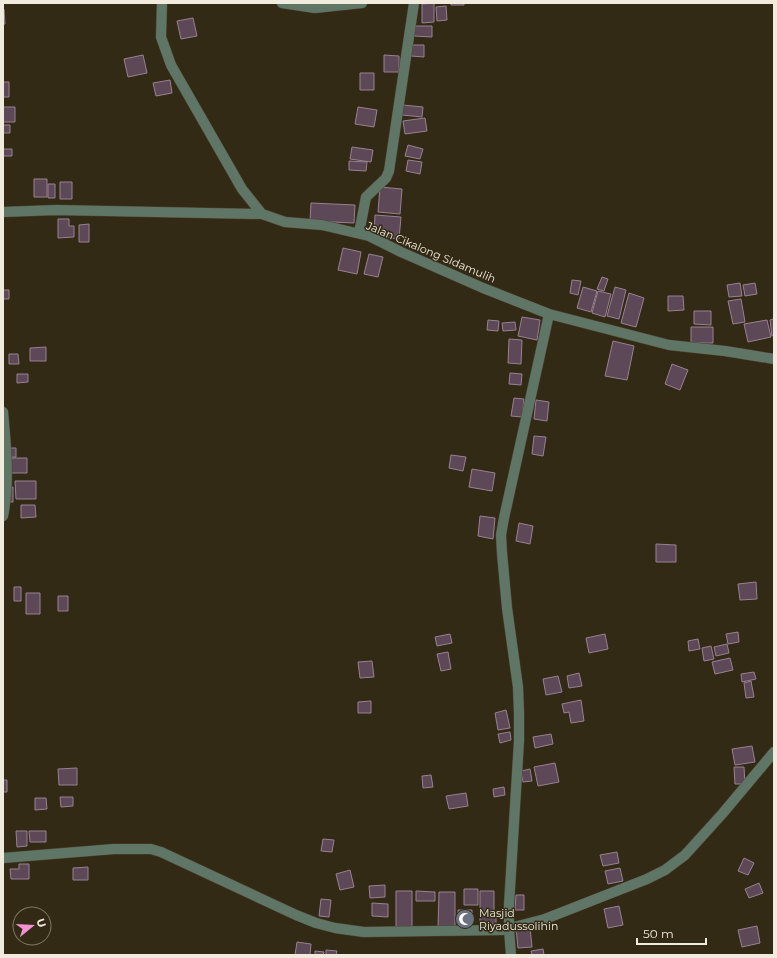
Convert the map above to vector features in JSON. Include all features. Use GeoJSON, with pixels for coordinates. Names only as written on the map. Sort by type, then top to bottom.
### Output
{"type":"FeatureCollection","features":[{"type":"Feature","properties":{"kind":"street"},"geometry":{"type":"LineString","coordinates":[[163,3],[161,37],[171,65],[242,189],[262,214]]}},
{"type":"Feature","properties":{"kind":"street"},"geometry":{"type":"LineString","coordinates":[[282,3],[315,8],[362,3]]}},
{"type":"Feature","properties":{"kind":"street"},"geometry":{"type":"LineString","coordinates":[[359,233],[366,197],[386,178],[388,172],[414,3]]}},
{"type":"Feature","properties":{"kind":"street"},"geometry":{"type":"LineString","coordinates":[[3,212],[56,210],[262,214]]}},
{"type":"Feature","properties":{"kind":"street","name":"Jalan Cikalong SIdamulih"},"geometry":{"type":"LineString","coordinates":[[262,214],[285,222],[322,225],[369,236],[401,252],[483,288],[549,314],[669,345],[725,351],[774,359]]}},
{"type":"Feature","properties":{"kind":"street"},"geometry":{"type":"LineString","coordinates":[[511,955],[509,929],[514,810],[519,741],[519,714],[518,687],[507,608],[501,535],[549,314]]}},
{"type":"Feature","properties":{"kind":"street"},"geometry":{"type":"LineString","coordinates":[[3,412],[7,467],[3,516]]}},
{"type":"Feature","properties":{"kind":"street"},"geometry":{"type":"LineString","coordinates":[[3,858],[114,849],[151,849],[161,852],[296,915],[316,923],[335,928],[364,932],[509,929],[545,919],[647,879],[665,870],[690,850],[724,813],[774,752]]}},
{"type":"Feature","properties":{"kind":"building"},"geometry":{"type":"Polygon","coordinates":[[[434,3],[434,22],[422,23],[422,4],[434,3]]]}},
{"type":"Feature","properties":{"kind":"building"},"geometry":{"type":"Polygon","coordinates":[[[451,3],[464,3],[464,5],[451,5],[451,3]]]}},
{"type":"Feature","properties":{"kind":"building"},"geometry":{"type":"Polygon","coordinates":[[[446,6],[447,20],[437,21],[436,7],[446,6]]]}},
{"type":"Feature","properties":{"kind":"building"},"geometry":{"type":"Polygon","coordinates":[[[4,9],[5,24],[3,24],[4,9]]]}},
{"type":"Feature","properties":{"kind":"building"},"geometry":{"type":"Polygon","coordinates":[[[193,18],[197,36],[181,39],[177,21],[193,18]]]}},
{"type":"Feature","properties":{"kind":"building"},"geometry":{"type":"Polygon","coordinates":[[[414,26],[432,26],[432,37],[414,36],[414,26]]]}},
{"type":"Feature","properties":{"kind":"building"},"geometry":{"type":"Polygon","coordinates":[[[411,45],[424,45],[424,57],[411,56],[411,45]]]}},
{"type":"Feature","properties":{"kind":"building"},"geometry":{"type":"Polygon","coordinates":[[[143,55],[147,73],[128,77],[124,59],[143,55]]]}},
{"type":"Feature","properties":{"kind":"building"},"geometry":{"type":"Polygon","coordinates":[[[384,55],[399,56],[399,72],[384,72],[384,55]]]}},
{"type":"Feature","properties":{"kind":"building"},"geometry":{"type":"Polygon","coordinates":[[[360,73],[374,73],[374,90],[360,90],[360,73]]]}},
{"type":"Feature","properties":{"kind":"building"},"geometry":{"type":"Polygon","coordinates":[[[170,80],[172,93],[156,96],[153,83],[170,80]]]}},
{"type":"Feature","properties":{"kind":"building"},"geometry":{"type":"Polygon","coordinates":[[[3,82],[9,82],[9,97],[3,97],[3,82]]]}},
{"type":"Feature","properties":{"kind":"building"},"geometry":{"type":"Polygon","coordinates":[[[403,105],[423,107],[422,117],[402,115],[403,105]]]}},
{"type":"Feature","properties":{"kind":"building"},"geometry":{"type":"Polygon","coordinates":[[[3,107],[15,107],[15,122],[3,122],[3,107]]]}},
{"type":"Feature","properties":{"kind":"building"},"geometry":{"type":"Polygon","coordinates":[[[358,107],[377,110],[374,127],[355,124],[358,107]]]}},
{"type":"Feature","properties":{"kind":"building"},"geometry":{"type":"Polygon","coordinates":[[[425,118],[427,131],[405,134],[403,121],[425,118]]]}},
{"type":"Feature","properties":{"kind":"building"},"geometry":{"type":"Polygon","coordinates":[[[3,125],[10,125],[10,133],[3,133],[3,125]]]}},
{"type":"Feature","properties":{"kind":"building"},"geometry":{"type":"Polygon","coordinates":[[[408,145],[423,149],[420,159],[405,156],[408,145]]]}},
{"type":"Feature","properties":{"kind":"building"},"geometry":{"type":"Polygon","coordinates":[[[352,147],[373,150],[371,162],[350,159],[352,147]]]}},
{"type":"Feature","properties":{"kind":"building"},"geometry":{"type":"Polygon","coordinates":[[[3,149],[12,149],[12,156],[3,156],[3,149]]]}},
{"type":"Feature","properties":{"kind":"building"},"geometry":{"type":"Polygon","coordinates":[[[408,160],[422,162],[420,174],[406,171],[408,160]]]}},
{"type":"Feature","properties":{"kind":"building"},"geometry":{"type":"Polygon","coordinates":[[[349,161],[367,162],[366,171],[349,170],[349,161]]]}},
{"type":"Feature","properties":{"kind":"building"},"geometry":{"type":"Polygon","coordinates":[[[34,179],[47,179],[47,197],[34,197],[34,179]]]}},
{"type":"Feature","properties":{"kind":"building"},"geometry":{"type":"Polygon","coordinates":[[[60,182],[72,182],[72,199],[60,199],[60,182]]]}},
{"type":"Feature","properties":{"kind":"building"},"geometry":{"type":"Polygon","coordinates":[[[48,184],[55,184],[55,198],[48,198],[48,184]]]}},
{"type":"Feature","properties":{"kind":"building"},"geometry":{"type":"Polygon","coordinates":[[[380,187],[402,189],[400,214],[378,212],[380,187]]]}},
{"type":"Feature","properties":{"kind":"building"},"geometry":{"type":"Polygon","coordinates":[[[311,203],[355,205],[354,223],[310,221],[311,203]]]}},
{"type":"Feature","properties":{"kind":"building"},"geometry":{"type":"Polygon","coordinates":[[[375,215],[401,217],[399,239],[374,236],[375,215]]]}},
{"type":"Feature","properties":{"kind":"building"},"geometry":{"type":"Polygon","coordinates":[[[58,219],[69,219],[69,226],[74,226],[74,237],[58,238],[58,219]]]}},
{"type":"Feature","properties":{"kind":"building"},"geometry":{"type":"Polygon","coordinates":[[[89,224],[89,242],[79,242],[79,225],[89,224]]]}},
{"type":"Feature","properties":{"kind":"building"},"geometry":{"type":"Polygon","coordinates":[[[343,248],[361,252],[357,274],[338,270],[343,248]]]}},
{"type":"Feature","properties":{"kind":"building"},"geometry":{"type":"Polygon","coordinates":[[[369,254],[383,257],[378,277],[364,274],[369,254]]]}},
{"type":"Feature","properties":{"kind":"building"},"geometry":{"type":"Polygon","coordinates":[[[602,277],[608,279],[604,291],[597,289],[602,277]]]}},
{"type":"Feature","properties":{"kind":"building"},"geometry":{"type":"Polygon","coordinates":[[[572,280],[581,281],[578,295],[570,293],[572,280]]]}},
{"type":"Feature","properties":{"kind":"building"},"geometry":{"type":"Polygon","coordinates":[[[740,283],[742,296],[729,297],[727,285],[740,283]]]}},
{"type":"Feature","properties":{"kind":"building"},"geometry":{"type":"Polygon","coordinates":[[[755,283],[757,294],[745,296],[743,285],[755,283]]]}},
{"type":"Feature","properties":{"kind":"building"},"geometry":{"type":"Polygon","coordinates":[[[583,287],[597,291],[591,312],[577,308],[583,287]]]}},
{"type":"Feature","properties":{"kind":"building"},"geometry":{"type":"Polygon","coordinates":[[[615,287],[626,290],[619,319],[607,316],[615,287]]]}},
{"type":"Feature","properties":{"kind":"building"},"geometry":{"type":"Polygon","coordinates":[[[3,290],[9,290],[9,299],[3,299],[3,290]]]}},
{"type":"Feature","properties":{"kind":"building"},"geometry":{"type":"Polygon","coordinates":[[[598,291],[611,294],[605,317],[592,313],[598,291]]]}},
{"type":"Feature","properties":{"kind":"building"},"geometry":{"type":"Polygon","coordinates":[[[629,293],[644,298],[636,327],[621,323],[629,293]]]}},
{"type":"Feature","properties":{"kind":"building"},"geometry":{"type":"Polygon","coordinates":[[[668,296],[683,296],[684,310],[668,311],[668,296]]]}},
{"type":"Feature","properties":{"kind":"building"},"geometry":{"type":"Polygon","coordinates":[[[741,299],[745,322],[733,324],[728,301],[741,299]]]}},
{"type":"Feature","properties":{"kind":"building"},"geometry":{"type":"Polygon","coordinates":[[[694,311],[711,311],[711,325],[694,324],[694,311]]]}},
{"type":"Feature","properties":{"kind":"building"},"geometry":{"type":"Polygon","coordinates":[[[522,317],[540,320],[537,340],[518,336],[522,317]]]}},
{"type":"Feature","properties":{"kind":"building"},"geometry":{"type":"Polygon","coordinates":[[[774,319],[774,335],[772,336],[770,320],[774,319]]]}},
{"type":"Feature","properties":{"kind":"building"},"geometry":{"type":"Polygon","coordinates":[[[488,320],[499,321],[498,331],[487,330],[488,320]]]}},
{"type":"Feature","properties":{"kind":"building"},"geometry":{"type":"Polygon","coordinates":[[[767,320],[771,337],[748,342],[744,324],[767,320]]]}},
{"type":"Feature","properties":{"kind":"building"},"geometry":{"type":"Polygon","coordinates":[[[515,322],[516,330],[503,331],[502,323],[515,322]]]}},
{"type":"Feature","properties":{"kind":"building"},"geometry":{"type":"Polygon","coordinates":[[[691,327],[713,327],[713,343],[691,343],[691,327]]]}},
{"type":"Feature","properties":{"kind":"building"},"geometry":{"type":"Polygon","coordinates":[[[509,339],[522,340],[521,364],[508,363],[509,339]]]}},
{"type":"Feature","properties":{"kind":"building"},"geometry":{"type":"Polygon","coordinates":[[[613,341],[634,346],[627,380],[605,376],[613,341]]]}},
{"type":"Feature","properties":{"kind":"building"},"geometry":{"type":"Polygon","coordinates":[[[46,347],[46,361],[30,361],[30,348],[46,347]]]}},
{"type":"Feature","properties":{"kind":"building"},"geometry":{"type":"Polygon","coordinates":[[[9,354],[18,354],[19,364],[9,364],[9,354]]]}},
{"type":"Feature","properties":{"kind":"building"},"geometry":{"type":"Polygon","coordinates":[[[672,364],[688,370],[680,390],[665,384],[672,364]]]}},
{"type":"Feature","properties":{"kind":"building"},"geometry":{"type":"Polygon","coordinates":[[[510,373],[522,374],[521,385],[509,384],[510,373]]]}},
{"type":"Feature","properties":{"kind":"building"},"geometry":{"type":"Polygon","coordinates":[[[17,374],[28,374],[28,382],[17,383],[17,374]]]}},
{"type":"Feature","properties":{"kind":"building"},"geometry":{"type":"Polygon","coordinates":[[[514,398],[524,399],[522,417],[511,416],[514,398]]]}},
{"type":"Feature","properties":{"kind":"building"},"geometry":{"type":"Polygon","coordinates":[[[536,400],[549,402],[547,421],[534,419],[536,400]]]}},
{"type":"Feature","properties":{"kind":"building"},"geometry":{"type":"Polygon","coordinates":[[[534,436],[546,437],[543,456],[532,454],[534,436]]]}},
{"type":"Feature","properties":{"kind":"building"},"geometry":{"type":"Polygon","coordinates":[[[8,448],[16,448],[16,457],[8,457],[8,448]]]}},
{"type":"Feature","properties":{"kind":"building"},"geometry":{"type":"Polygon","coordinates":[[[451,455],[466,457],[463,471],[449,468],[451,455]]]}},
{"type":"Feature","properties":{"kind":"building"},"geometry":{"type":"Polygon","coordinates":[[[10,458],[27,458],[27,473],[10,473],[10,458]]]}},
{"type":"Feature","properties":{"kind":"building"},"geometry":{"type":"Polygon","coordinates":[[[472,469],[495,473],[492,491],[469,487],[472,469]]]}},
{"type":"Feature","properties":{"kind":"building"},"geometry":{"type":"Polygon","coordinates":[[[15,481],[36,481],[36,499],[16,499],[15,481]]]}},
{"type":"Feature","properties":{"kind":"building"},"geometry":{"type":"Polygon","coordinates":[[[10,487],[13,487],[13,502],[10,502],[10,487]]]}},
{"type":"Feature","properties":{"kind":"building"},"geometry":{"type":"Polygon","coordinates":[[[21,505],[35,505],[36,517],[21,518],[21,505]]]}},
{"type":"Feature","properties":{"kind":"building"},"geometry":{"type":"Polygon","coordinates":[[[480,516],[495,518],[493,539],[478,536],[480,516]]]}},
{"type":"Feature","properties":{"kind":"building"},"geometry":{"type":"Polygon","coordinates":[[[519,523],[533,526],[530,544],[516,541],[519,523]]]}},
{"type":"Feature","properties":{"kind":"building"},"geometry":{"type":"Polygon","coordinates":[[[656,544],[676,545],[676,562],[656,562],[656,544]]]}},
{"type":"Feature","properties":{"kind":"building"},"geometry":{"type":"Polygon","coordinates":[[[756,582],[757,599],[740,600],[738,584],[756,582]]]}},
{"type":"Feature","properties":{"kind":"building"},"geometry":{"type":"Polygon","coordinates":[[[14,587],[21,587],[21,601],[14,601],[14,587]]]}},
{"type":"Feature","properties":{"kind":"building"},"geometry":{"type":"Polygon","coordinates":[[[26,593],[40,593],[40,614],[26,614],[26,593]]]}},
{"type":"Feature","properties":{"kind":"building"},"geometry":{"type":"Polygon","coordinates":[[[58,596],[68,596],[68,611],[58,611],[58,596]]]}},
{"type":"Feature","properties":{"kind":"building"},"geometry":{"type":"Polygon","coordinates":[[[738,632],[739,642],[728,644],[726,634],[738,632]]]}},
{"type":"Feature","properties":{"kind":"building"},"geometry":{"type":"Polygon","coordinates":[[[450,634],[452,643],[437,646],[435,637],[450,634]]]}},
{"type":"Feature","properties":{"kind":"building"},"geometry":{"type":"Polygon","coordinates":[[[605,634],[608,649],[589,653],[586,638],[605,634]]]}},
{"type":"Feature","properties":{"kind":"building"},"geometry":{"type":"Polygon","coordinates":[[[698,639],[700,649],[689,651],[688,641],[698,639]]]}},
{"type":"Feature","properties":{"kind":"building"},"geometry":{"type":"Polygon","coordinates":[[[727,644],[729,653],[716,656],[714,647],[727,644]]]}},
{"type":"Feature","properties":{"kind":"building"},"geometry":{"type":"Polygon","coordinates":[[[711,646],[714,659],[704,661],[702,648],[711,646]]]}},
{"type":"Feature","properties":{"kind":"building"},"geometry":{"type":"Polygon","coordinates":[[[448,652],[451,669],[441,671],[437,654],[448,652]]]}},
{"type":"Feature","properties":{"kind":"building"},"geometry":{"type":"Polygon","coordinates":[[[730,658],[733,670],[715,674],[712,662],[730,658]]]}},
{"type":"Feature","properties":{"kind":"building"},"geometry":{"type":"Polygon","coordinates":[[[372,661],[374,677],[360,678],[358,662],[372,661]]]}},
{"type":"Feature","properties":{"kind":"building"},"geometry":{"type":"Polygon","coordinates":[[[754,672],[756,679],[742,682],[741,674],[754,672]]]}},
{"type":"Feature","properties":{"kind":"building"},"geometry":{"type":"Polygon","coordinates":[[[579,673],[582,686],[569,688],[567,676],[579,673]]]}},
{"type":"Feature","properties":{"kind":"building"},"geometry":{"type":"Polygon","coordinates":[[[558,676],[562,692],[546,695],[543,679],[558,676]]]}},
{"type":"Feature","properties":{"kind":"building"},"geometry":{"type":"Polygon","coordinates":[[[751,681],[754,697],[746,698],[744,683],[751,681]]]}},
{"type":"Feature","properties":{"kind":"building"},"geometry":{"type":"Polygon","coordinates":[[[581,700],[584,721],[571,723],[569,712],[564,713],[562,704],[581,700]]]}},
{"type":"Feature","properties":{"kind":"building"},"geometry":{"type":"Polygon","coordinates":[[[371,701],[371,713],[358,713],[358,702],[371,701]]]}},
{"type":"Feature","properties":{"kind":"building"},"geometry":{"type":"Polygon","coordinates":[[[506,710],[510,728],[498,730],[495,713],[506,710]]]}},
{"type":"Feature","properties":{"kind":"building"},"geometry":{"type":"Polygon","coordinates":[[[510,732],[511,740],[500,743],[498,734],[510,732]]]}},
{"type":"Feature","properties":{"kind":"building"},"geometry":{"type":"Polygon","coordinates":[[[551,734],[553,744],[535,748],[533,737],[551,734]]]}},
{"type":"Feature","properties":{"kind":"building"},"geometry":{"type":"Polygon","coordinates":[[[752,746],[755,762],[735,765],[732,749],[752,746]]]}},
{"type":"Feature","properties":{"kind":"building"},"geometry":{"type":"Polygon","coordinates":[[[555,763],[559,782],[538,786],[534,767],[555,763]]]}},
{"type":"Feature","properties":{"kind":"building"},"geometry":{"type":"Polygon","coordinates":[[[734,767],[744,767],[745,784],[735,784],[734,767]]]}},
{"type":"Feature","properties":{"kind":"building"},"geometry":{"type":"Polygon","coordinates":[[[77,768],[77,785],[59,785],[58,769],[77,768]]]}},
{"type":"Feature","properties":{"kind":"building"},"geometry":{"type":"Polygon","coordinates":[[[530,769],[532,781],[523,782],[521,771],[530,769]]]}},
{"type":"Feature","properties":{"kind":"building"},"geometry":{"type":"Polygon","coordinates":[[[431,775],[433,787],[423,788],[422,776],[431,775]]]}},
{"type":"Feature","properties":{"kind":"building"},"geometry":{"type":"Polygon","coordinates":[[[3,780],[7,780],[7,792],[3,792],[3,780]]]}},
{"type":"Feature","properties":{"kind":"building"},"geometry":{"type":"Polygon","coordinates":[[[504,787],[505,795],[494,797],[493,789],[504,787]]]}},
{"type":"Feature","properties":{"kind":"building"},"geometry":{"type":"Polygon","coordinates":[[[466,793],[468,806],[449,809],[446,796],[466,793]]]}},
{"type":"Feature","properties":{"kind":"building"},"geometry":{"type":"Polygon","coordinates":[[[60,797],[73,797],[73,806],[61,807],[60,797]]]}},
{"type":"Feature","properties":{"kind":"building"},"geometry":{"type":"Polygon","coordinates":[[[35,798],[46,798],[47,809],[35,810],[35,798]]]}},
{"type":"Feature","properties":{"kind":"building"},"geometry":{"type":"Polygon","coordinates":[[[16,831],[27,831],[27,846],[17,847],[16,831]]]}},
{"type":"Feature","properties":{"kind":"building"},"geometry":{"type":"Polygon","coordinates":[[[29,831],[46,831],[46,842],[30,842],[29,831]]]}},
{"type":"Feature","properties":{"kind":"building"},"geometry":{"type":"Polygon","coordinates":[[[323,839],[334,840],[332,852],[321,851],[323,839]]]}},
{"type":"Feature","properties":{"kind":"building"},"geometry":{"type":"Polygon","coordinates":[[[617,852],[619,863],[603,866],[600,855],[617,852]]]}},
{"type":"Feature","properties":{"kind":"building"},"geometry":{"type":"Polygon","coordinates":[[[744,858],[754,863],[748,875],[738,871],[744,858]]]}},
{"type":"Feature","properties":{"kind":"building"},"geometry":{"type":"Polygon","coordinates":[[[19,864],[29,864],[29,879],[11,879],[10,869],[19,869],[19,864]]]}},
{"type":"Feature","properties":{"kind":"building"},"geometry":{"type":"Polygon","coordinates":[[[88,867],[88,880],[73,880],[73,868],[88,867]]]}},
{"type":"Feature","properties":{"kind":"building"},"geometry":{"type":"Polygon","coordinates":[[[620,868],[623,881],[608,884],[605,871],[620,868]]]}},
{"type":"Feature","properties":{"kind":"building"},"geometry":{"type":"Polygon","coordinates":[[[350,870],[354,887],[340,890],[336,874],[350,870]]]}},
{"type":"Feature","properties":{"kind":"building"},"geometry":{"type":"Polygon","coordinates":[[[759,883],[763,893],[749,898],[745,889],[759,883]]]}},
{"type":"Feature","properties":{"kind":"building"},"geometry":{"type":"Polygon","coordinates":[[[385,885],[385,897],[370,898],[369,886],[385,885]]]}},
{"type":"Feature","properties":{"kind":"building"},"geometry":{"type":"Polygon","coordinates":[[[464,889],[478,889],[478,905],[464,905],[464,889]]]}},
{"type":"Feature","properties":{"kind":"building"},"geometry":{"type":"Polygon","coordinates":[[[396,891],[412,891],[412,928],[396,928],[396,891]]]}},
{"type":"Feature","properties":{"kind":"building"},"geometry":{"type":"Polygon","coordinates":[[[416,891],[435,892],[435,901],[416,901],[416,891]]]}},
{"type":"Feature","properties":{"kind":"building"},"geometry":{"type":"Polygon","coordinates":[[[480,891],[494,891],[494,912],[480,912],[480,891]]]}},
{"type":"Feature","properties":{"kind":"building"},"geometry":{"type":"Polygon","coordinates":[[[439,892],[455,892],[455,927],[438,927],[439,892]]]}},
{"type":"Feature","properties":{"kind":"building"},"geometry":{"type":"Polygon","coordinates":[[[516,895],[524,895],[524,910],[515,910],[516,895]]]}},
{"type":"Feature","properties":{"kind":"building"},"geometry":{"type":"Polygon","coordinates":[[[321,899],[331,900],[329,917],[319,916],[321,899]]]}},
{"type":"Feature","properties":{"kind":"building"},"geometry":{"type":"Polygon","coordinates":[[[372,903],[388,904],[388,917],[372,916],[372,903]]]}},
{"type":"Feature","properties":{"kind":"building"},"geometry":{"type":"Polygon","coordinates":[[[619,906],[623,925],[608,928],[604,909],[619,906]]]}},
{"type":"Feature","properties":{"kind":"building","name":"Masjid Riyadussolihin"},"geometry":{"type":"Polygon","coordinates":[[[458,910],[472,910],[472,928],[458,928],[458,910]]]}},
{"type":"Feature","properties":{"kind":"building"},"geometry":{"type":"Polygon","coordinates":[[[480,912],[496,913],[496,924],[480,924],[480,912]]]}},
{"type":"Feature","properties":{"kind":"building"},"geometry":{"type":"Polygon","coordinates":[[[757,926],[760,943],[742,947],[738,930],[757,926]]]}},
{"type":"Feature","properties":{"kind":"building"},"geometry":{"type":"Polygon","coordinates":[[[530,927],[532,947],[518,948],[516,928],[530,927]]]}},
{"type":"Feature","properties":{"kind":"building"},"geometry":{"type":"Polygon","coordinates":[[[297,942],[311,944],[310,955],[295,955],[297,942]]]}},
{"type":"Feature","properties":{"kind":"building"},"geometry":{"type":"Polygon","coordinates":[[[543,949],[544,955],[532,955],[531,951],[543,949]]]}},
{"type":"Feature","properties":{"kind":"building"},"geometry":{"type":"Polygon","coordinates":[[[326,950],[337,951],[336,955],[326,955],[326,950]]]}},
{"type":"Feature","properties":{"kind":"building"},"geometry":{"type":"Polygon","coordinates":[[[315,951],[324,952],[323,955],[315,955],[315,951]]]}},
{"type":"Feature","properties":{"kind":"place","name":"Masjid Riyadussolihin"},"geometry":{"type":"Point","coordinates":[465,919]}}]}
